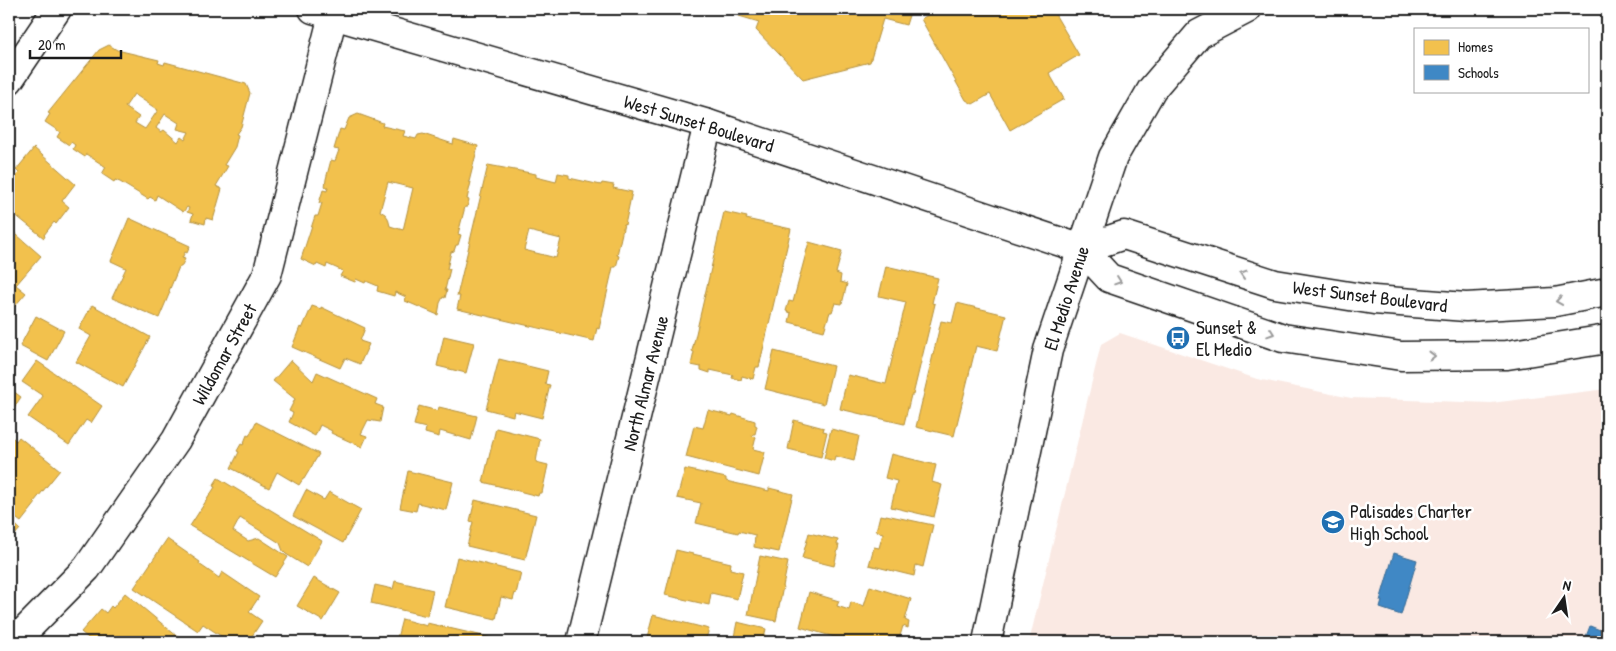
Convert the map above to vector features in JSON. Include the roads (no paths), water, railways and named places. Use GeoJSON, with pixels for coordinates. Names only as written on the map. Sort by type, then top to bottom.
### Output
{"type":"FeatureCollection","features":[{"type":"Feature","properties":{"kind":"street"},"geometry":{"type":"LineString","coordinates":[[9,80],[57,9]]}},
{"type":"Feature","properties":{"kind":"street","name":"El Medio Avenue"},"geometry":{"type":"LineString","coordinates":[[987,642],[1048,350],[1113,157],[1152,89],[1199,34],[1247,9]]}},
{"type":"Feature","properties":{"kind":"street","name":"West Sunset Boulevard"},"geometry":{"type":"LineString","coordinates":[[323,12],[708,124],[1082,249],[1110,278],[1283,338],[1401,356],[1507,355],[1607,339]]}},
{"type":"Feature","properties":{"kind":"street","name":"Wildomar Street"},"geometry":{"type":"LineString","coordinates":[[14,642],[88,568],[176,440],[267,275],[323,12]]}},
{"type":"Feature","properties":{"kind":"street","name":"North Almar Avenue"},"geometry":{"type":"LineString","coordinates":[[581,642],[708,124]]}},
{"type":"Feature","properties":{"kind":"street","name":"West Sunset Boulevard"},"geometry":{"type":"LineString","coordinates":[[1082,249],[1124,236],[1275,284],[1374,300],[1466,307],[1555,302],[1607,292]]}},
{"type":"Feature","properties":{"kind":"place","name":"Sunset & El Medio"},"geometry":{"type":"Point","coordinates":[1178,338]}},
{"type":"Feature","properties":{"kind":"place","name":"Palisades Charter High School"},"geometry":{"type":"Point","coordinates":[1333,522]}}]}
